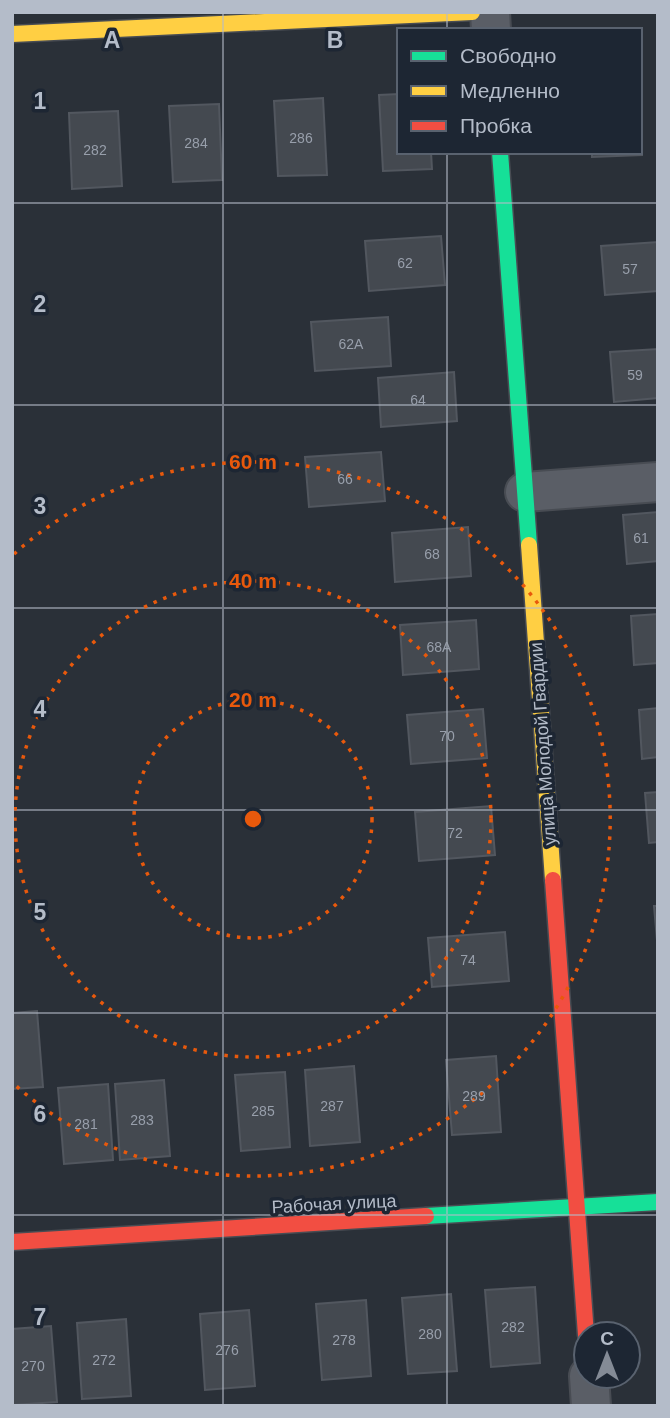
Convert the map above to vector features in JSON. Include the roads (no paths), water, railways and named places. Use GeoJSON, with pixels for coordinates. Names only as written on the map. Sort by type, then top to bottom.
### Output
{"type":"FeatureCollection","features":[{"type":"Feature","properties":{"kind":"street"},"geometry":{"type":"LineString","coordinates":[[12,34],[472,12]]}},
{"type":"Feature","properties":{"kind":"street","name":"улица Молодой Гвардии"},"geometry":{"type":"LineString","coordinates":[[500,154],[585,1320]]}},
{"type":"Feature","properties":{"kind":"street"},"geometry":{"type":"LineString","coordinates":[[525,492],[658,482]]}},
{"type":"Feature","properties":{"kind":"street","name":"Рабочая улица"},"geometry":{"type":"LineString","coordinates":[[12,1242],[658,1202]]}}]}
